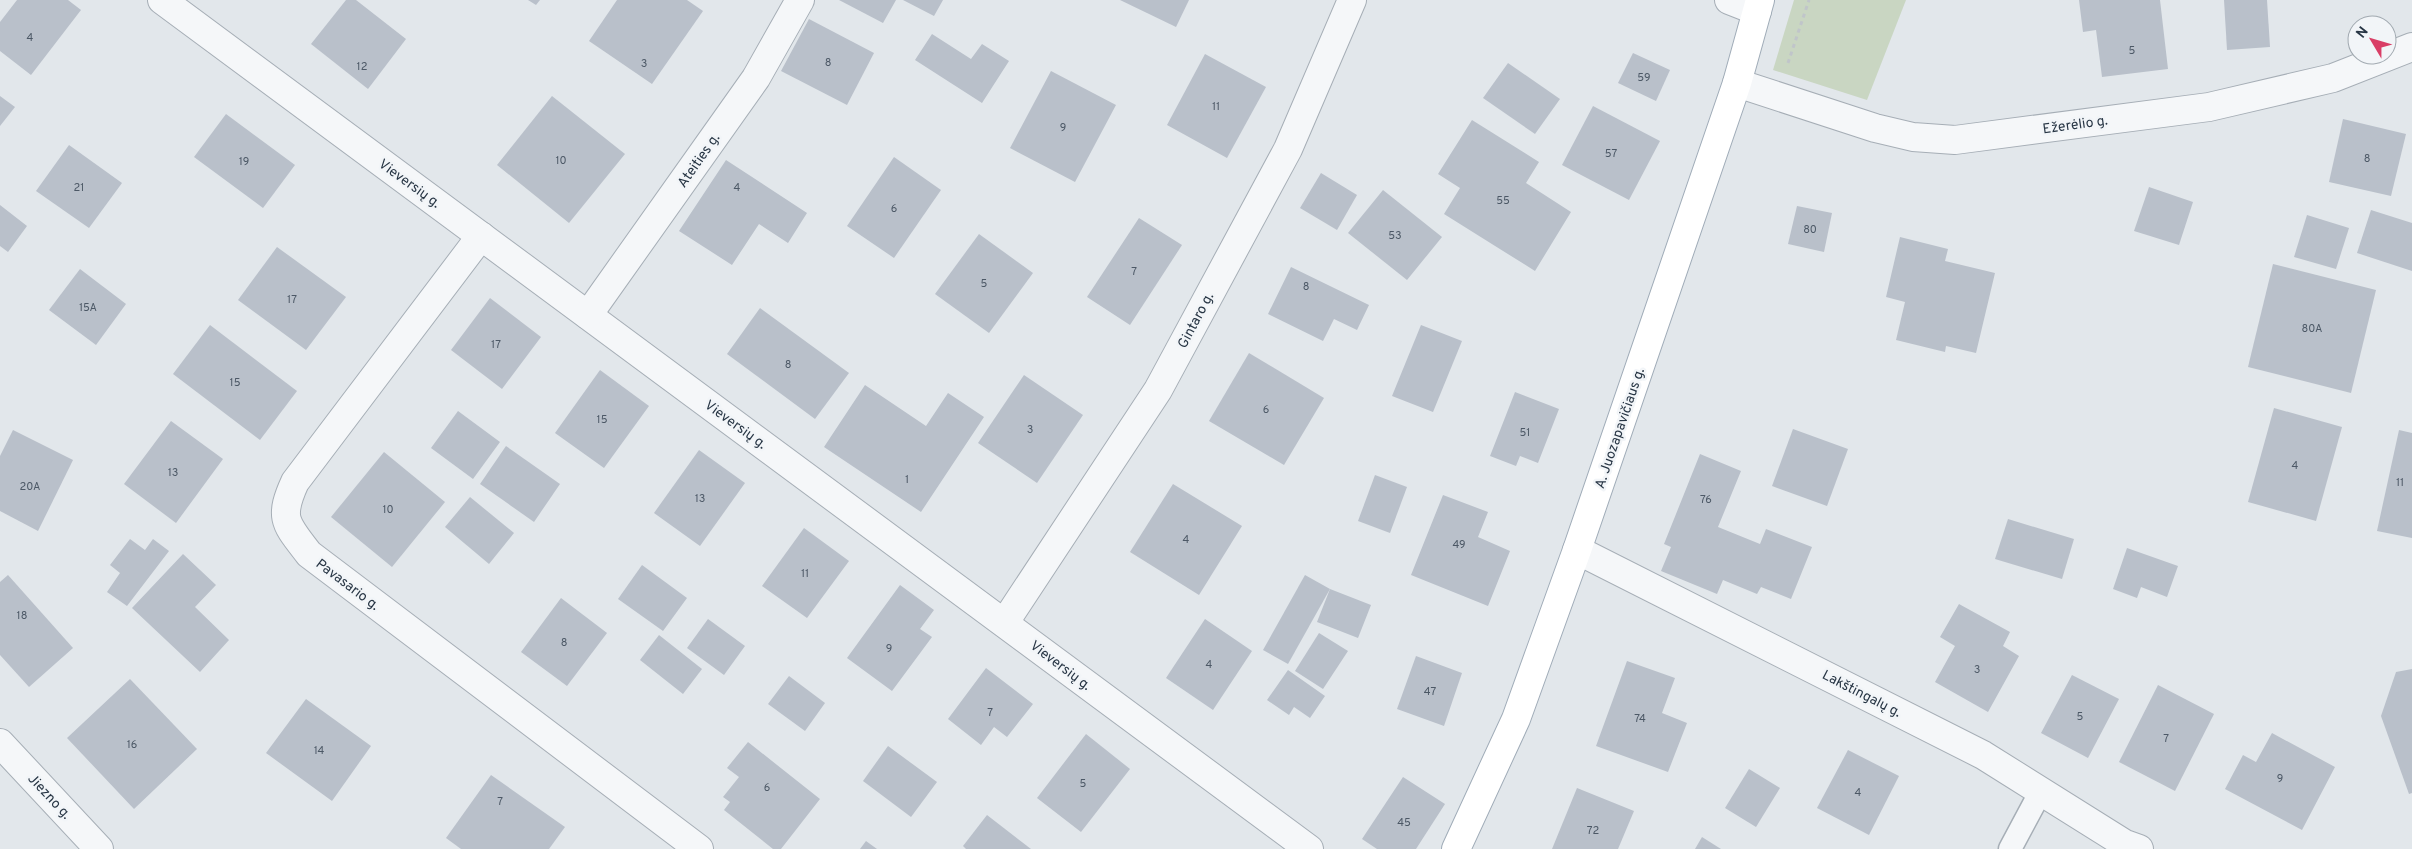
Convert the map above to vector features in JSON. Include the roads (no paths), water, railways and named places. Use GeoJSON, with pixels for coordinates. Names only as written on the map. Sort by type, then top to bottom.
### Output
{"type":"FeatureCollection","features":[{"type":"Feature","properties":{"kind":"main road","name":"A. Juozapavičiaus g."},"geometry":{"type":"LineString","coordinates":[[1456,849],[1516,719],[1577,550],[1737,83],[1758,6]]}},
{"type":"Feature","properties":{"kind":"street","name":"Vieversių g."},"geometry":{"type":"LineString","coordinates":[[162,0],[1005,622],[1309,849]]}},
{"type":"Feature","properties":{"kind":"street","name":"Ateities g."},"geometry":{"type":"LineString","coordinates":[[588,314],[756,78],[800,0]]}},
{"type":"Feature","properties":{"kind":"street","name":"Gintaro g."},"geometry":{"type":"LineString","coordinates":[[1005,622],[1158,390],[1288,149],[1352,0]]}},
{"type":"Feature","properties":{"kind":"street"},"geometry":{"type":"LineString","coordinates":[[1729,0],[1758,6]]}},
{"type":"Feature","properties":{"kind":"street","name":"Ežerėlio g."},"geometry":{"type":"LineString","coordinates":[[1737,83],[1874,128],[1914,137],[1955,140],[2209,107],[2333,78],[2412,47]]}},
{"type":"Feature","properties":{"kind":"street","name":"Pavasario g."},"geometry":{"type":"LineString","coordinates":[[481,236],[295,482],[286,501],[286,524],[309,554],[699,849]]}},
{"type":"Feature","properties":{"kind":"street","name":"Lakštingalų g."},"geometry":{"type":"LineString","coordinates":[[1577,550],[1983,755],[2125,844],[2139,849]]}},
{"type":"Feature","properties":{"kind":"street","name":"Jiezno g."},"geometry":{"type":"LineString","coordinates":[[0,743],[99,849]]}},
{"type":"Feature","properties":{"kind":"lane"},"geometry":{"type":"LineString","coordinates":[[2010,849],[2041,791]]}}]}
